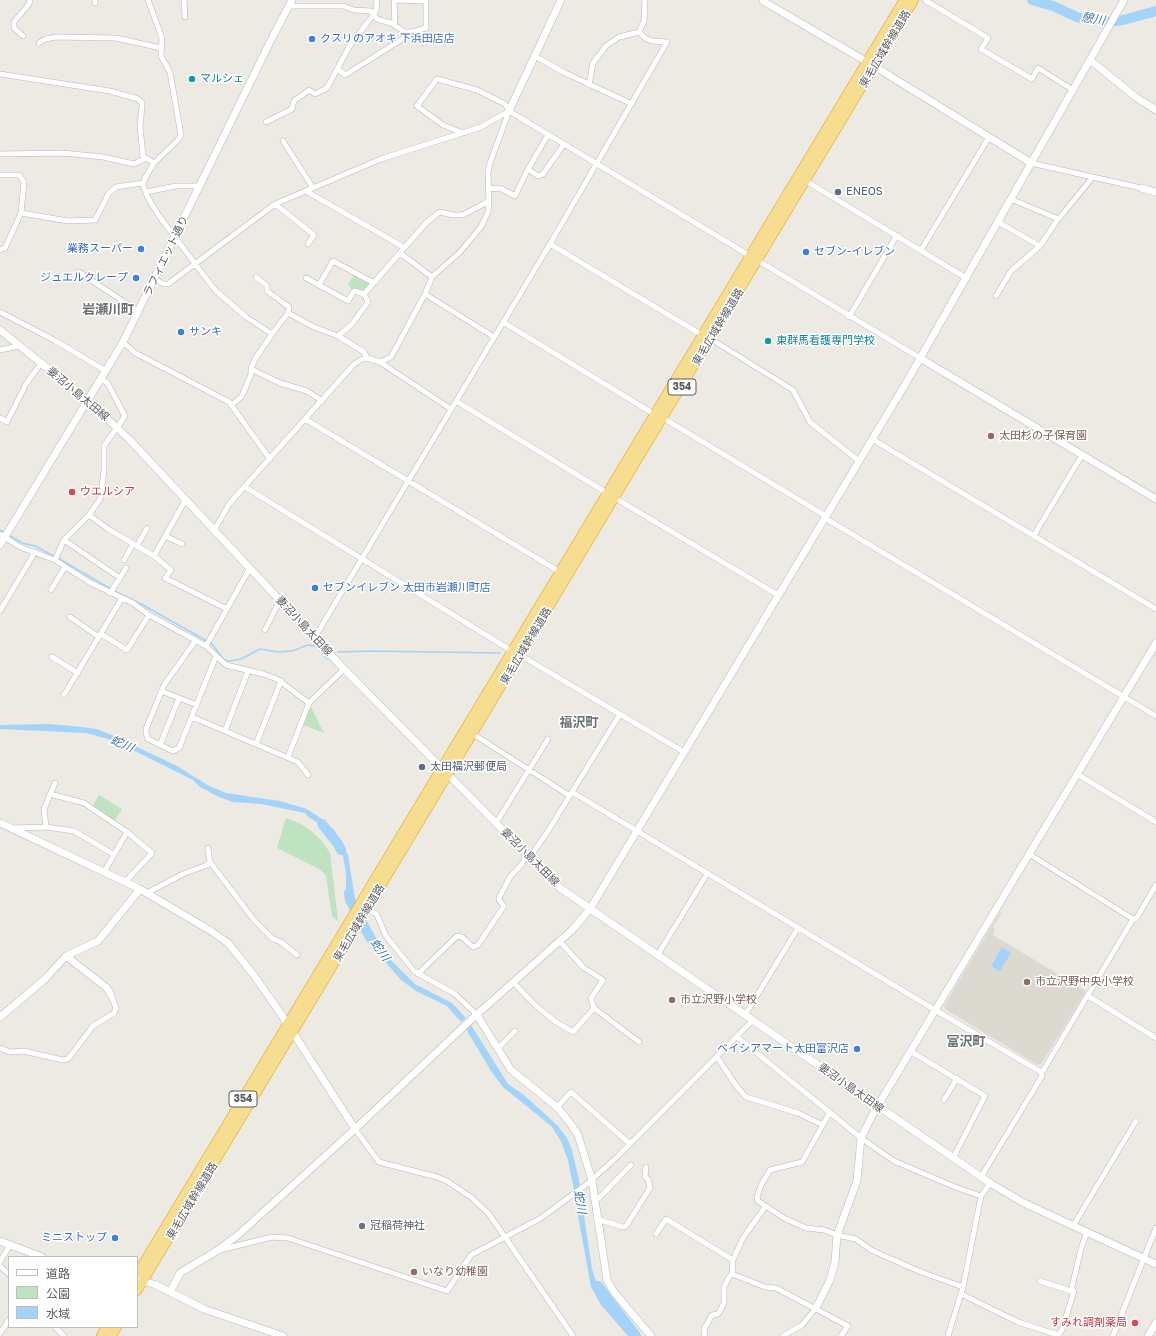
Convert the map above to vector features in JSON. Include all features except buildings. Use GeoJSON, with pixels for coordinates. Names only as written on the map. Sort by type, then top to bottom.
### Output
{"type":"FeatureCollection","features":[{"type":"Feature","properties":{"kind":"highway","name":"東毛広域幹線道路"},"geometry":{"type":"LineString","coordinates":[[659,416],[702,336],[806,181],[871,64],[904,0]]}},
{"type":"Feature","properties":{"kind":"highway","name":"東毛広域幹線道路"},"geometry":{"type":"LineString","coordinates":[[139,1278],[293,1033],[368,909],[446,771],[516,653],[659,416],[711,339],[753,259],[871,64],[914,0]]}},
{"type":"Feature","properties":{"kind":"highway","name":"東毛広域幹線道路"},"geometry":{"type":"LineString","coordinates":[[139,1278],[348,924],[446,771],[473,734],[560,572],[611,495]]}},
{"type":"Feature","properties":{"kind":"street"},"geometry":{"type":"LineString","coordinates":[[23,36],[14,28],[14,22],[29,4],[30,0]]}},
{"type":"Feature","properties":{"kind":"street"},"geometry":{"type":"LineString","coordinates":[[148,0],[162,38],[161,48],[163,61],[170,72],[181,135],[178,140],[154,163],[143,183],[146,192],[159,216],[215,290],[229,303],[272,334]]}},
{"type":"Feature","properties":{"kind":"street"},"geometry":{"type":"LineString","coordinates":[[184,0],[185,17]]}},
{"type":"Feature","properties":{"kind":"street"},"geometry":{"type":"LineString","coordinates":[[266,122],[292,109],[294,101],[309,90],[316,94],[327,88],[349,47],[374,15],[377,0]]}},
{"type":"Feature","properties":{"kind":"street"},"geometry":{"type":"LineString","coordinates":[[290,3],[343,6],[354,10],[371,11],[377,19],[405,32],[412,32],[426,28],[426,2],[394,0],[394,26]]}},
{"type":"Feature","properties":{"kind":"street"},"geometry":{"type":"LineString","coordinates":[[380,362],[391,356],[425,294],[432,277],[460,252],[476,234],[488,212],[488,172],[490,163],[509,111],[561,0]]}},
{"type":"Feature","properties":{"kind":"street"},"geometry":{"type":"LineString","coordinates":[[639,32],[644,21],[645,0]]}},
{"type":"Feature","properties":{"kind":"street"},"geometry":{"type":"LineString","coordinates":[[762,0],[871,64],[1031,164],[1156,192]]}},
{"type":"Feature","properties":{"kind":"street"},"geometry":{"type":"LineString","coordinates":[[925,0],[988,38],[981,49],[1032,78],[1038,68],[1073,90]]}},
{"type":"Feature","properties":{"kind":"street"},"geometry":{"type":"LineString","coordinates":[[170,1292],[180,1273],[218,1250],[355,1129],[456,1034],[572,930],[590,909],[920,358],[1124,0]]}},
{"type":"Feature","properties":{"kind":"street","name":"ラフィエット通り"},"geometry":{"type":"LineString","coordinates":[[0,545],[2,536],[124,342],[290,3]]}},
{"type":"Feature","properties":{"kind":"street"},"geometry":{"type":"LineString","coordinates":[[338,69],[345,75],[404,38],[405,32]]}},
{"type":"Feature","properties":{"kind":"street"},"geometry":{"type":"LineString","coordinates":[[412,32],[424,43]]}},
{"type":"Feature","properties":{"kind":"street"},"geometry":{"type":"LineString","coordinates":[[589,84],[594,62],[606,46],[619,37],[639,32]]}},
{"type":"Feature","properties":{"kind":"street"},"geometry":{"type":"LineString","coordinates":[[315,638],[504,322],[667,42],[652,41],[645,38],[639,32]]}},
{"type":"Feature","properties":{"kind":"street"},"geometry":{"type":"LineString","coordinates":[[39,43],[46,39],[56,37],[116,38],[161,48]]}},
{"type":"Feature","properties":{"kind":"street"},"geometry":{"type":"LineString","coordinates":[[535,56],[565,74],[632,104]]}},
{"type":"Feature","properties":{"kind":"street"},"geometry":{"type":"LineString","coordinates":[[1090,60],[1137,98],[1156,110]]}},
{"type":"Feature","properties":{"kind":"street"},"geometry":{"type":"LineString","coordinates":[[0,74],[110,91],[138,99],[142,103],[140,126],[143,156],[154,163]]}},
{"type":"Feature","properties":{"kind":"street"},"geometry":{"type":"LineString","coordinates":[[463,133],[443,125],[417,106],[437,79],[477,90],[505,104],[509,111],[548,135],[1156,499]]}},
{"type":"Feature","properties":{"kind":"street"},"geometry":{"type":"LineString","coordinates":[[154,279],[164,284],[168,284],[275,204],[381,159],[481,127],[509,111]]}},
{"type":"Feature","properties":{"kind":"street"},"geometry":{"type":"LineString","coordinates":[[488,189],[500,188],[515,196],[528,168],[548,135]]}},
{"type":"Feature","properties":{"kind":"street"},"geometry":{"type":"LineString","coordinates":[[922,250],[989,137]]}},
{"type":"Feature","properties":{"kind":"street"},"geometry":{"type":"LineString","coordinates":[[284,142],[312,188]]}},
{"type":"Feature","properties":{"kind":"street"},"geometry":{"type":"LineString","coordinates":[[528,168],[538,176],[543,174],[564,144]]}},
{"type":"Feature","properties":{"kind":"street"},"geometry":{"type":"LineString","coordinates":[[0,154],[63,153],[103,157],[134,164],[146,158]]}},
{"type":"Feature","properties":{"kind":"street"},"geometry":{"type":"LineString","coordinates":[[0,175],[19,175],[23,179],[22,213],[4,248],[0,250]]}},
{"type":"Feature","properties":{"kind":"street"},"geometry":{"type":"LineString","coordinates":[[996,296],[1011,271],[1040,246],[1058,219],[1092,178]]}},
{"type":"Feature","properties":{"kind":"street"},"geometry":{"type":"LineString","coordinates":[[806,181],[966,278]]}},
{"type":"Feature","properties":{"kind":"street"},"geometry":{"type":"LineString","coordinates":[[22,213],[68,221],[96,220],[109,193],[116,187],[143,183]]}},
{"type":"Feature","properties":{"kind":"street"},"geometry":{"type":"LineString","coordinates":[[146,192],[176,186],[200,186]]}},
{"type":"Feature","properties":{"kind":"street"},"geometry":{"type":"LineString","coordinates":[[306,191],[400,245],[402,248],[400,253]]}},
{"type":"Feature","properties":{"kind":"street"},"geometry":{"type":"LineString","coordinates":[[1011,199],[1058,219]]}},
{"type":"Feature","properties":{"kind":"street"},"geometry":{"type":"LineString","coordinates":[[364,294],[426,223],[437,214],[440,212],[452,215],[463,215],[489,201]]}},
{"type":"Feature","properties":{"kind":"street"},"geometry":{"type":"LineString","coordinates":[[275,204],[314,235],[308,244]]}},
{"type":"Feature","properties":{"kind":"street"},"geometry":{"type":"LineString","coordinates":[[998,222],[1040,246]]}},
{"type":"Feature","properties":{"kind":"street"},"geometry":{"type":"LineString","coordinates":[[849,316],[897,235]]}},
{"type":"Feature","properties":{"kind":"street"},"geometry":{"type":"LineString","coordinates":[[550,244],[702,336]]}},
{"type":"Feature","properties":{"kind":"street"},"geometry":{"type":"LineString","coordinates":[[400,253],[432,277]]}},
{"type":"Feature","properties":{"kind":"street"},"geometry":{"type":"LineString","coordinates":[[319,286],[333,261],[374,283]]}},
{"type":"Feature","properties":{"kind":"street"},"geometry":{"type":"LineString","coordinates":[[79,272],[138,312]]}},
{"type":"Feature","properties":{"kind":"street"},"geometry":{"type":"LineString","coordinates":[[232,404],[242,396],[255,359],[288,312],[288,307],[267,291],[267,286],[256,277]]}},
{"type":"Feature","properties":{"kind":"street"},"geometry":{"type":"LineString","coordinates":[[306,278],[348,301],[354,291],[364,294],[368,302],[352,324],[338,336]]}},
{"type":"Feature","properties":{"kind":"street"},"geometry":{"type":"LineString","coordinates":[[425,294],[494,337]]}},
{"type":"Feature","properties":{"kind":"street"},"geometry":{"type":"LineString","coordinates":[[0,312],[54,340],[106,371]]}},
{"type":"Feature","properties":{"kind":"street"},"geometry":{"type":"LineString","coordinates":[[288,312],[319,329],[338,336],[364,352],[367,358]]}},
{"type":"Feature","properties":{"kind":"street"},"geometry":{"type":"LineString","coordinates":[[504,322],[1156,716]]}},
{"type":"Feature","properties":{"kind":"street","name":"妻沼小島太田線"},"geometry":{"type":"LineString","coordinates":[[0,330],[88,401],[117,428],[186,499],[344,669],[560,888],[990,1183],[1024,1203],[1156,1264]]}},
{"type":"Feature","properties":{"kind":"street"},"geometry":{"type":"LineString","coordinates":[[711,339],[793,390],[810,422],[859,461]]}},
{"type":"Feature","properties":{"kind":"street"},"geometry":{"type":"LineString","coordinates":[[124,342],[135,352],[232,404],[234,411],[270,459]]}},
{"type":"Feature","properties":{"kind":"street"},"geometry":{"type":"LineString","coordinates":[[0,350],[19,346]]}},
{"type":"Feature","properties":{"kind":"street"},"geometry":{"type":"LineString","coordinates":[[214,530],[230,504],[354,364],[367,358],[380,362],[451,409]]}},
{"type":"Feature","properties":{"kind":"street"},"geometry":{"type":"LineString","coordinates":[[0,418],[7,422],[26,384],[41,364]]}},
{"type":"Feature","properties":{"kind":"street"},"geometry":{"type":"LineString","coordinates":[[251,369],[280,383],[307,391],[322,401]]}},
{"type":"Feature","properties":{"kind":"street"},"geometry":{"type":"LineString","coordinates":[[55,560],[64,540],[89,515],[100,499],[104,471],[104,446],[125,416],[108,384],[102,379]]}},
{"type":"Feature","properties":{"kind":"street"},"geometry":{"type":"LineString","coordinates":[[456,401],[778,595]]}},
{"type":"Feature","properties":{"kind":"street"},"geometry":{"type":"LineString","coordinates":[[305,419],[560,572]]}},
{"type":"Feature","properties":{"kind":"street"},"geometry":{"type":"LineString","coordinates":[[872,439],[1156,609]]}},
{"type":"Feature","properties":{"kind":"street"},"geometry":{"type":"LineString","coordinates":[[1034,535],[1082,455]]}},
{"type":"Feature","properties":{"kind":"street"},"geometry":{"type":"LineString","coordinates":[[245,487],[442,606],[516,653],[684,752]]}},
{"type":"Feature","properties":{"kind":"street"},"geometry":{"type":"LineString","coordinates":[[154,556],[186,499]]}},
{"type":"Feature","properties":{"kind":"street"},"geometry":{"type":"LineString","coordinates":[[89,515],[108,529],[154,556],[171,570],[165,578],[194,591],[226,609]]}},
{"type":"Feature","properties":{"kind":"street"},"geometry":{"type":"LineString","coordinates":[[124,560],[147,528]]}},
{"type":"Feature","properties":{"kind":"street"},"geometry":{"type":"LineString","coordinates":[[2,536],[20,547],[55,560],[89,582],[122,598],[149,615],[196,640],[206,646],[226,666],[263,674],[281,681],[309,703]]}},
{"type":"Feature","properties":{"kind":"street"},"geometry":{"type":"LineString","coordinates":[[165,536],[182,544]]}},
{"type":"Feature","properties":{"kind":"street"},"geometry":{"type":"LineString","coordinates":[[64,540],[120,578]]}},
{"type":"Feature","properties":{"kind":"street"},"geometry":{"type":"LineString","coordinates":[[0,611],[35,552]]}},
{"type":"Feature","properties":{"kind":"street"},"geometry":{"type":"LineString","coordinates":[[51,590],[65,567]]}},
{"type":"Feature","properties":{"kind":"street"},"geometry":{"type":"LineString","coordinates":[[110,593],[126,568]]}},
{"type":"Feature","properties":{"kind":"street"},"geometry":{"type":"LineString","coordinates":[[206,646],[250,568]]}},
{"type":"Feature","properties":{"kind":"street"},"geometry":{"type":"LineString","coordinates":[[64,695],[122,598]]}},
{"type":"Feature","properties":{"kind":"street"},"geometry":{"type":"LineString","coordinates":[[265,630],[280,600]]}},
{"type":"Feature","properties":{"kind":"street"},"geometry":{"type":"LineString","coordinates":[[70,618],[100,636],[128,650],[149,615]]}},
{"type":"Feature","properties":{"kind":"street"},"geometry":{"type":"LineString","coordinates":[[196,640],[162,691],[146,733],[148,739],[174,751],[177,750],[197,705],[216,656]]}},
{"type":"Feature","properties":{"kind":"street"},"geometry":{"type":"LineString","coordinates":[[783,1336],[802,1325],[816,1308],[830,1280],[835,1262],[838,1235],[857,1181],[861,1138],[877,1106],[1156,643]]}},
{"type":"Feature","properties":{"kind":"street"},"geometry":{"type":"LineString","coordinates":[[52,656],[78,673]]}},
{"type":"Feature","properties":{"kind":"street"},"geometry":{"type":"LineString","coordinates":[[288,757],[309,703],[344,669]]}},
{"type":"Feature","properties":{"kind":"street"},"geometry":{"type":"LineString","coordinates":[[225,731],[248,671]]}},
{"type":"Feature","properties":{"kind":"street"},"geometry":{"type":"LineString","coordinates":[[256,744],[281,681]]}},
{"type":"Feature","properties":{"kind":"street"},"geometry":{"type":"LineString","coordinates":[[162,691],[197,705]]}},
{"type":"Feature","properties":{"kind":"street"},"geometry":{"type":"LineString","coordinates":[[160,745],[179,698]]}},
{"type":"Feature","properties":{"kind":"street"},"geometry":{"type":"LineString","coordinates":[[418,974],[457,936],[462,937],[473,947],[478,946],[504,906],[500,900],[500,896],[509,879],[528,856],[571,794],[620,714]]}},
{"type":"Feature","properties":{"kind":"street"},"geometry":{"type":"LineString","coordinates":[[192,717],[288,757],[302,766],[308,775]]}},
{"type":"Feature","properties":{"kind":"street"},"geometry":{"type":"LineString","coordinates":[[473,734],[529,770],[637,831],[1041,1072]]}},
{"type":"Feature","properties":{"kind":"street"},"geometry":{"type":"LineString","coordinates":[[496,823],[548,739]]}},
{"type":"Feature","properties":{"kind":"street"},"geometry":{"type":"LineString","coordinates":[[1077,774],[1156,822]]}},
{"type":"Feature","properties":{"kind":"street"},"geometry":{"type":"LineString","coordinates":[[46,827],[44,809],[55,783]]}},
{"type":"Feature","properties":{"kind":"street"},"geometry":{"type":"LineString","coordinates":[[50,794],[84,803],[127,832],[152,853],[125,882]]}},
{"type":"Feature","properties":{"kind":"street"},"geometry":{"type":"LineString","coordinates":[[0,823],[140,889],[228,943],[253,974],[288,1025],[355,1129],[379,1162],[437,1177],[447,1181],[472,1198],[489,1214],[573,1336]]}},
{"type":"Feature","properties":{"kind":"street"},"geometry":{"type":"LineString","coordinates":[[10,828],[46,827],[74,831],[113,854]]}},
{"type":"Feature","properties":{"kind":"street"},"geometry":{"type":"LineString","coordinates":[[104,872],[127,832]]}},
{"type":"Feature","properties":{"kind":"street"},"geometry":{"type":"LineString","coordinates":[[208,848],[210,862],[254,920],[273,939],[281,942],[297,955]]}},
{"type":"Feature","properties":{"kind":"street"},"geometry":{"type":"LineString","coordinates":[[1029,854],[1133,919]]}},
{"type":"Feature","properties":{"kind":"street"},"geometry":{"type":"LineString","coordinates":[[147,893],[183,874],[207,865],[210,862]]}},
{"type":"Feature","properties":{"kind":"street"},"geometry":{"type":"LineString","coordinates":[[657,956],[707,874]]}},
{"type":"Feature","properties":{"kind":"street"},"geometry":{"type":"LineString","coordinates":[[981,1177],[1042,1076],[1041,1072],[1133,919],[1136,919],[1156,885]]}},
{"type":"Feature","properties":{"kind":"street"},"geometry":{"type":"LineString","coordinates":[[0,1018],[45,979],[66,956],[98,941],[140,889]]}},
{"type":"Feature","properties":{"kind":"street"},"geometry":{"type":"LineString","coordinates":[[368,909],[377,915],[386,936],[418,974],[455,994],[476,1016],[514,1073],[556,1107],[578,1135],[594,1199],[605,1271],[610,1286],[650,1336]]}},
{"type":"Feature","properties":{"kind":"street"},"geometry":{"type":"LineString","coordinates":[[745,1015],[798,928]]}},
{"type":"Feature","properties":{"kind":"street"},"geometry":{"type":"LineString","coordinates":[[557,943],[562,944],[584,968],[603,980],[591,998],[594,1008],[639,1042]]}},
{"type":"Feature","properties":{"kind":"street"},"geometry":{"type":"LineString","coordinates":[[0,1048],[10,1052],[23,1051],[63,1060],[68,1059],[93,1026],[114,1013],[116,1008],[107,988],[66,956]]}},
{"type":"Feature","properties":{"kind":"street"},"geometry":{"type":"LineString","coordinates":[[513,982],[534,1005],[556,1022],[573,1032],[594,1008]]}},
{"type":"Feature","properties":{"kind":"street"},"geometry":{"type":"LineString","coordinates":[[1088,996],[1156,1038]]}},
{"type":"Feature","properties":{"kind":"street"},"geometry":{"type":"LineString","coordinates":[[218,1250],[272,1237],[288,1238],[447,1291],[471,1254],[541,1218],[589,1182],[630,1144],[753,1020]]}},
{"type":"Feature","properties":{"kind":"street"},"geometry":{"type":"LineString","coordinates":[[497,1049],[515,1031]]}},
{"type":"Feature","properties":{"kind":"street"},"geometry":{"type":"LineString","coordinates":[[737,1037],[861,1138],[894,1161],[955,1187],[981,1196]]}},
{"type":"Feature","properties":{"kind":"street"},"geometry":{"type":"LineString","coordinates":[[910,1051],[985,1096],[953,1158]]}},
{"type":"Feature","properties":{"kind":"street"},"geometry":{"type":"LineString","coordinates":[[717,1057],[737,1087],[746,1097],[798,1113],[823,1125]]}},
{"type":"Feature","properties":{"kind":"street"},"geometry":{"type":"LineString","coordinates":[[944,1100],[957,1078]]}},
{"type":"Feature","properties":{"kind":"street"},"geometry":{"type":"LineString","coordinates":[[556,1107],[571,1092],[630,1144]]}},
{"type":"Feature","properties":{"kind":"street"},"geometry":{"type":"LineString","coordinates":[[830,1112],[802,1162],[770,1170],[757,1197],[758,1201],[765,1207],[806,1228],[824,1230],[856,1239],[871,1250],[921,1272],[963,1287]]}},
{"type":"Feature","properties":{"kind":"street"},"geometry":{"type":"LineString","coordinates":[[1073,1226],[1136,1121]]}},
{"type":"Feature","properties":{"kind":"street"},"geometry":{"type":"LineString","coordinates":[[594,1199],[599,1198],[631,1165]]}},
{"type":"Feature","properties":{"kind":"street"},"geometry":{"type":"LineString","coordinates":[[597,1222],[600,1220],[623,1227],[626,1226],[650,1188],[648,1180],[645,1177],[646,1167]]}},
{"type":"Feature","properties":{"kind":"street"},"geometry":{"type":"LineString","coordinates":[[948,1336],[963,1287],[981,1196],[990,1183]]}},
{"type":"Feature","properties":{"kind":"street"},"geometry":{"type":"LineString","coordinates":[[705,1336],[704,1329],[712,1315],[718,1314],[724,1303],[724,1287],[728,1277],[732,1274],[733,1260],[743,1238],[765,1207]]}},
{"type":"Feature","properties":{"kind":"street"},"geometry":{"type":"LineString","coordinates":[[656,1234],[666,1219],[733,1260]]}},
{"type":"Feature","properties":{"kind":"street"},"geometry":{"type":"LineString","coordinates":[[1113,1336],[1145,1259],[1156,1228]]}},
{"type":"Feature","properties":{"kind":"street"},"geometry":{"type":"LineString","coordinates":[[1071,1291],[1081,1248],[1087,1232]]}},
{"type":"Feature","properties":{"kind":"street"},"geometry":{"type":"LineString","coordinates":[[0,1242],[39,1256]]}},
{"type":"Feature","properties":{"kind":"street"},"geometry":{"type":"LineString","coordinates":[[0,1262],[10,1245]]}},
{"type":"Feature","properties":{"kind":"street"},"geometry":{"type":"LineString","coordinates":[[0,1266],[8,1273]]}},
{"type":"Feature","properties":{"kind":"street"},"geometry":{"type":"LineString","coordinates":[[732,1274],[765,1287],[776,1288],[848,1326],[841,1336]]}},
{"type":"Feature","properties":{"kind":"street"},"geometry":{"type":"LineString","coordinates":[[139,1278],[204,1309],[283,1336]]}},
{"type":"Feature","properties":{"kind":"street"},"geometry":{"type":"LineString","coordinates":[[961,1294],[1018,1322],[1058,1335],[1062,1330],[1074,1292],[1040,1281]]}},
{"type":"Feature","properties":{"kind":"street"},"geometry":{"type":"LineString","coordinates":[[0,1333],[8,1321]]}},
{"type":"Feature","properties":{"kind":"street"},"geometry":{"type":"LineString","coordinates":[[1148,1336],[1156,1322]]}},
{"type":"Feature","properties":{"kind":"street"},"geometry":{"type":"LineString","coordinates":[[57,1328],[64,1336]]}},
{"type":"Feature","properties":{"kind":"shaded area"},"geometry":{"type":"Polygon","coordinates":[[[1000,912],[1002,913],[993,927],[995,929],[993,935],[1086,991],[1042,1063],[1038,1065],[945,1009],[944,1006],[1000,912]]]}},
{"type":"Feature","properties":{"kind":"green space"},"geometry":{"type":"Polygon","coordinates":[[[355,273],[374,283],[364,294],[354,291],[348,285],[355,273]]]}},
{"type":"Feature","properties":{"kind":"green space"},"geometry":{"type":"Polygon","coordinates":[[[309,703],[324,733],[301,724],[309,703]]]}},
{"type":"Feature","properties":{"kind":"green space"},"geometry":{"type":"Polygon","coordinates":[[[99,795],[122,809],[113,823],[92,808],[99,795]]]}},
{"type":"Feature","properties":{"kind":"green space"},"geometry":{"type":"Polygon","coordinates":[[[286,818],[301,824],[310,830],[322,841],[330,853],[338,921],[332,916],[326,876],[321,870],[277,848],[286,818]]]}},
{"type":"Feature","properties":{"kind":"water"},"geometry":{"type":"Polygon","coordinates":[[[49,724],[97,729],[177,766],[209,786],[226,793],[280,801],[307,809],[322,819],[335,831],[348,855],[355,899],[349,908],[343,856],[334,839],[326,828],[307,816],[305,813],[261,804],[233,802],[219,797],[200,787],[193,780],[135,751],[117,745],[115,741],[86,733],[0,729],[0,725],[49,724]]]}},
{"type":"Feature","properties":{"kind":"water"},"geometry":{"type":"Polygon","coordinates":[[[366,927],[388,957],[415,984],[452,1003],[466,1018],[461,1022],[447,1006],[416,991],[401,980],[381,957],[363,932],[366,927]]]}},
{"type":"Feature","properties":{"kind":"water"},"geometry":{"type":"Polygon","coordinates":[[[1002,947],[1011,953],[1000,971],[991,966],[1002,947]]]}},
{"type":"Feature","properties":{"kind":"water"},"geometry":{"type":"Polygon","coordinates":[[[471,1025],[508,1084],[524,1095],[557,1125],[567,1138],[572,1150],[580,1185],[574,1190],[568,1160],[561,1141],[551,1126],[503,1087],[491,1071],[466,1029],[471,1025]]]}},
{"type":"Feature","properties":{"kind":"water"},"geometry":{"type":"Polygon","coordinates":[[[581,1196],[592,1269],[599,1290],[636,1336],[628,1336],[601,1305],[591,1287],[575,1199],[581,1196]]]}},
{"type":"Feature","properties":{"kind":"waterway","name":"憩川"},"geometry":{"type":"LineString","coordinates":[[1032,0],[1053,6],[1079,18],[1092,18],[1107,22],[1123,20],[1156,11]]}},
{"type":"Feature","properties":{"kind":"waterway"},"geometry":{"type":"LineString","coordinates":[[0,530],[5,533]]}},
{"type":"Feature","properties":{"kind":"waterway"},"geometry":{"type":"LineString","coordinates":[[9,535],[22,543],[35,546],[111,589]]}},
{"type":"Feature","properties":{"kind":"waterway"},"geometry":{"type":"LineString","coordinates":[[114,591],[143,605],[212,644],[224,660],[230,661],[241,659],[260,649],[278,652],[292,651],[308,645],[316,646],[327,659]]}},
{"type":"Feature","properties":{"kind":"waterway"},"geometry":{"type":"LineString","coordinates":[[338,652],[371,651],[500,653]]}},
{"type":"Feature","properties":{"kind":"waterway","name":"蛇川"},"geometry":{"type":"LineString","coordinates":[[322,824],[341,850]]}},
{"type":"Feature","properties":{"kind":"waterway","name":"蛇川"},"geometry":{"type":"LineString","coordinates":[[349,893],[350,900],[371,939]]}},
{"type":"Feature","properties":{"kind":"waterway","name":"蛇川"},"geometry":{"type":"LineString","coordinates":[[598,1286],[636,1336]]}},
{"type":"Feature","properties":{"kind":"place","name":"クスリのアオキ 下浜田店店"},"geometry":{"type":"Point","coordinates":[312,39]}},
{"type":"Feature","properties":{"kind":"place","name":"マルシェ"},"geometry":{"type":"Point","coordinates":[192,79]}},
{"type":"Feature","properties":{"kind":"place","name":"ENEOS"},"geometry":{"type":"Point","coordinates":[838,192]}},
{"type":"Feature","properties":{"kind":"place","name":"業務スーパー"},"geometry":{"type":"Point","coordinates":[141,249]}},
{"type":"Feature","properties":{"kind":"place","name":"セブン-イレブン"},"geometry":{"type":"Point","coordinates":[806,252]}},
{"type":"Feature","properties":{"kind":"place","name":"ジュエルクレープ"},"geometry":{"type":"Point","coordinates":[136,278]}},
{"type":"Feature","properties":{"kind":"place","name":"サンキ"},"geometry":{"type":"Point","coordinates":[181,332]}},
{"type":"Feature","properties":{"kind":"place","name":"東群馬看護専門学校"},"geometry":{"type":"Point","coordinates":[768,341]}},
{"type":"Feature","properties":{"kind":"place","name":"太田杉の子保育園"},"geometry":{"type":"Point","coordinates":[991,436]}},
{"type":"Feature","properties":{"kind":"place","name":"ウエルシア"},"geometry":{"type":"Point","coordinates":[72,492]}},
{"type":"Feature","properties":{"kind":"place","name":"セブンイレブン 太田市岩瀬川町店"},"geometry":{"type":"Point","coordinates":[315,588]}},
{"type":"Feature","properties":{"kind":"place","name":"太田福沢郵便局"},"geometry":{"type":"Point","coordinates":[422,767]}},
{"type":"Feature","properties":{"kind":"place","name":"市立沢野中央小学校"},"geometry":{"type":"Point","coordinates":[1027,982]}},
{"type":"Feature","properties":{"kind":"place","name":"市立沢野小学校"},"geometry":{"type":"Point","coordinates":[672,1000]}},
{"type":"Feature","properties":{"kind":"place","name":"ベイシアマート太田富沢店"},"geometry":{"type":"Point","coordinates":[857,1049]}},
{"type":"Feature","properties":{"kind":"place","name":"冠稲荷神社"},"geometry":{"type":"Point","coordinates":[362,1226]}},
{"type":"Feature","properties":{"kind":"place","name":"ミニストップ"},"geometry":{"type":"Point","coordinates":[115,1238]}},
{"type":"Feature","properties":{"kind":"place","name":"いなり幼稚園"},"geometry":{"type":"Point","coordinates":[414,1272]}},
{"type":"Feature","properties":{"kind":"place","name":"すみれ調剤薬局"},"geometry":{"type":"Point","coordinates":[1135,1323]}},
{"type":"Feature","properties":{"kind":"district","name":"岩瀬川町"},"geometry":{"type":"Point","coordinates":[108,310]}},
{"type":"Feature","properties":{"kind":"district","name":"福沢町"},"geometry":{"type":"Point","coordinates":[579,723]}},
{"type":"Feature","properties":{"kind":"district","name":"富沢町"},"geometry":{"type":"Point","coordinates":[966,1042]}}]}
